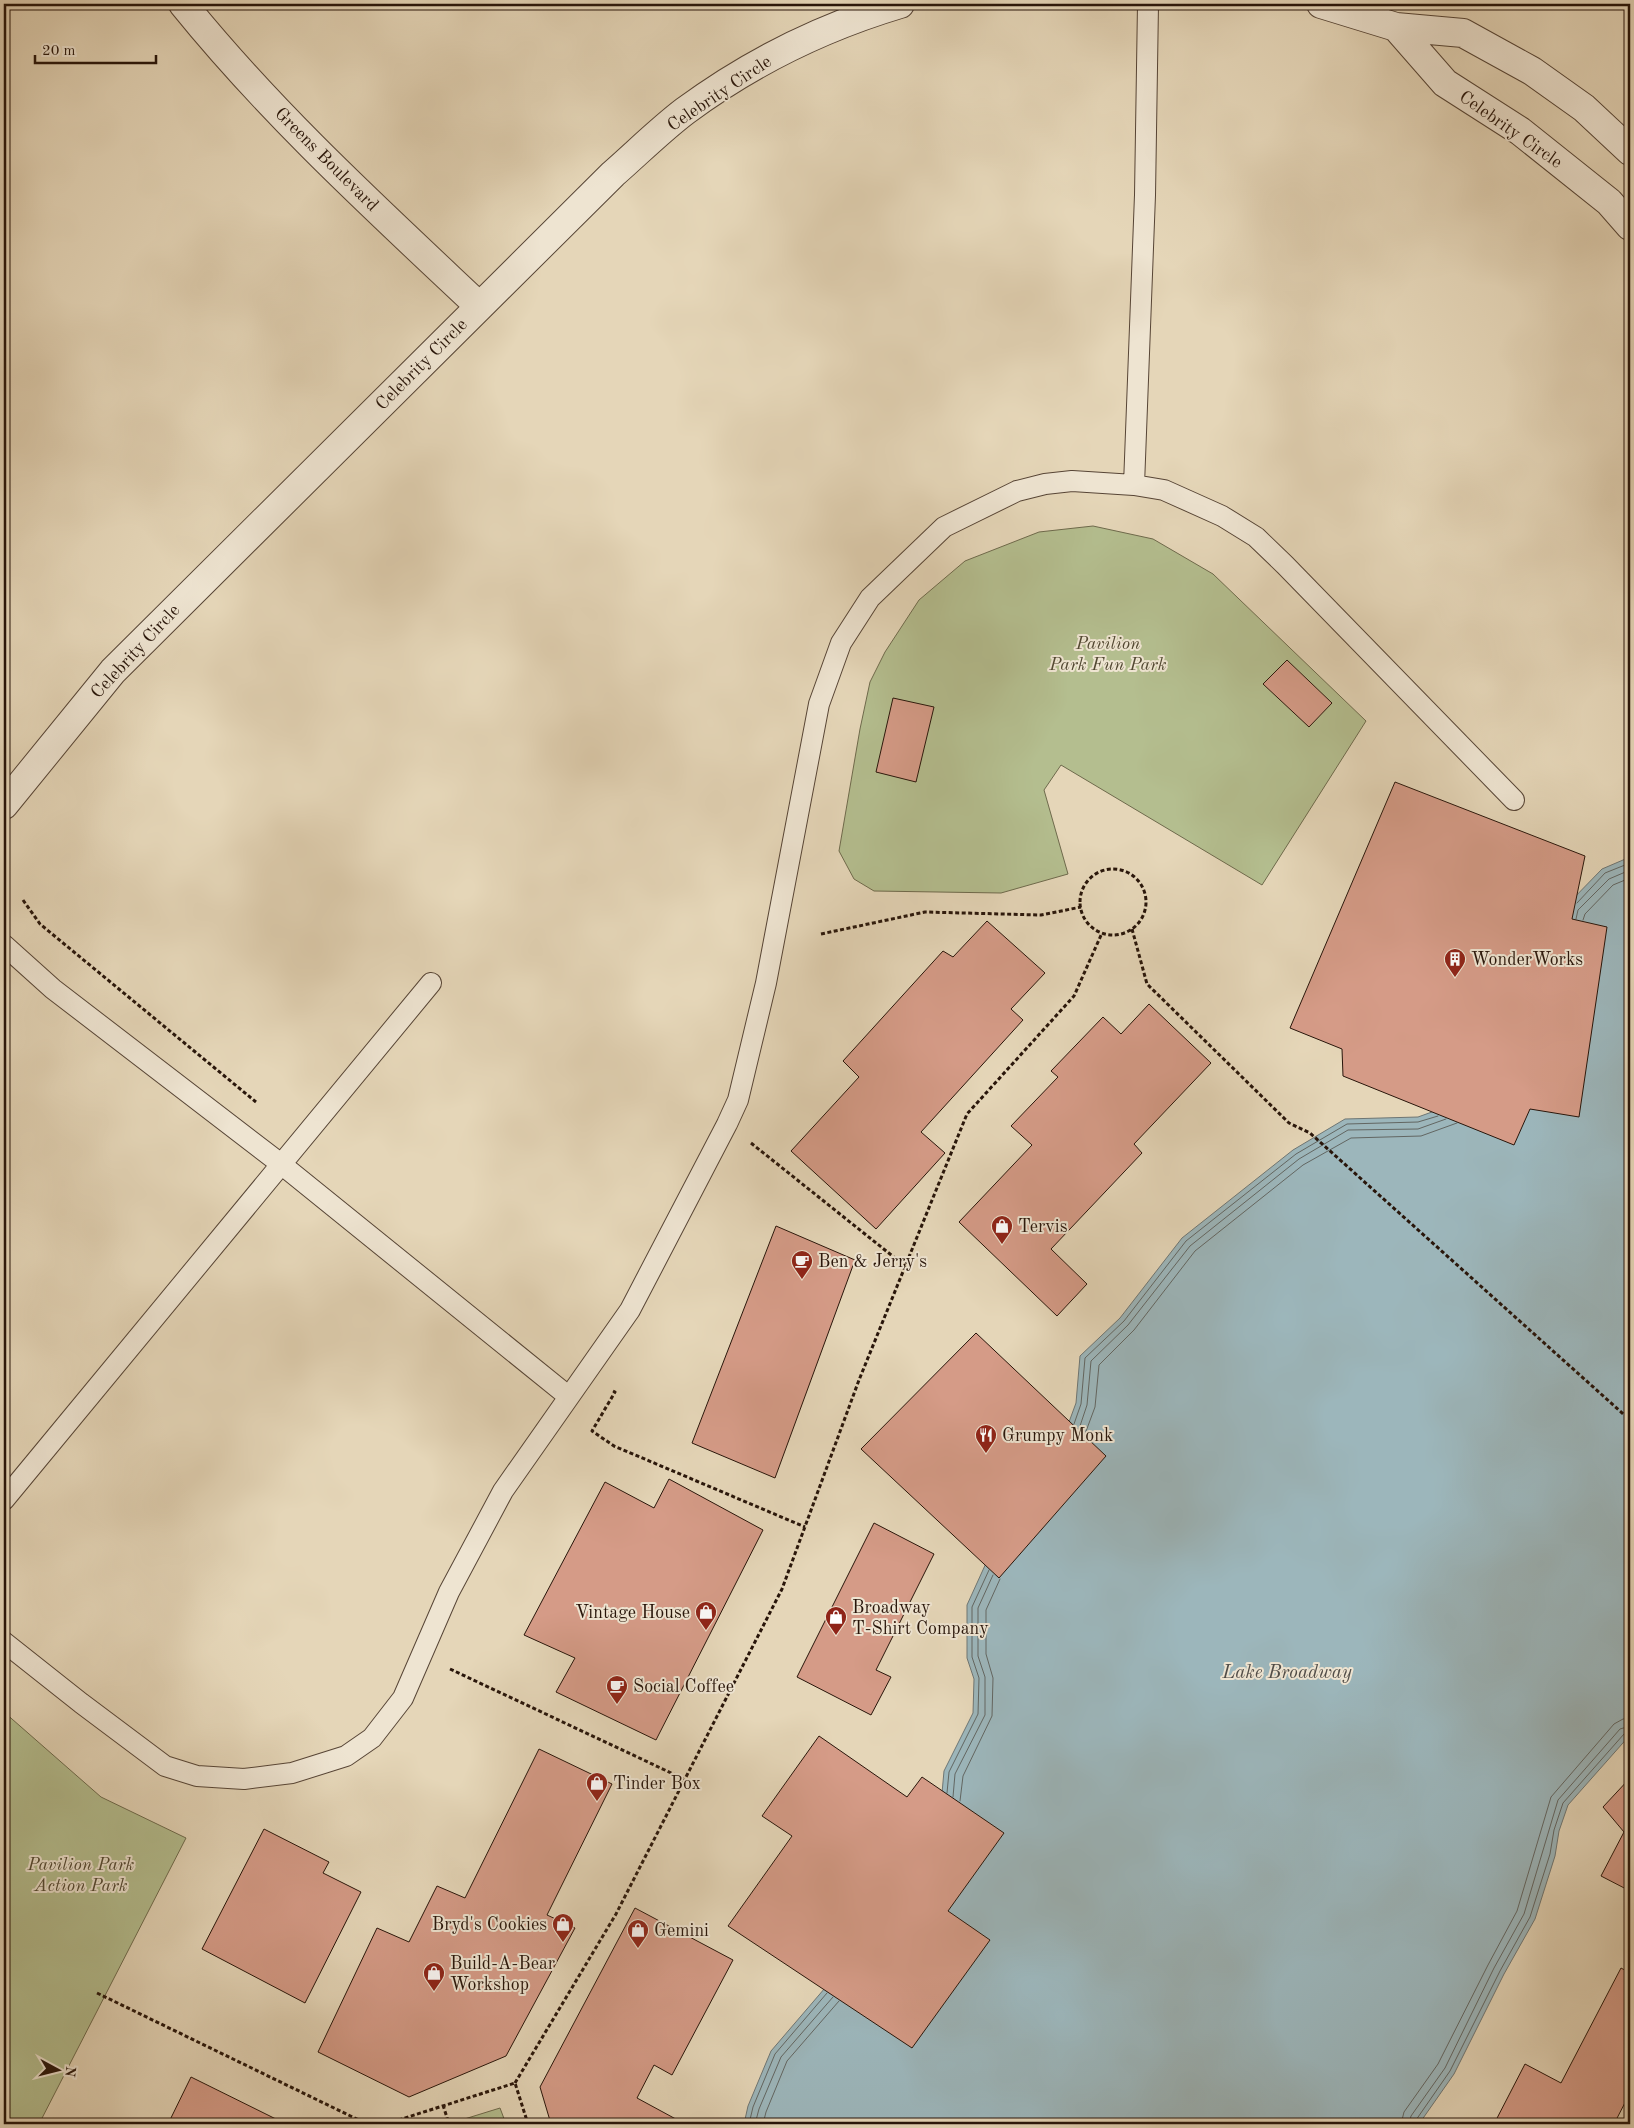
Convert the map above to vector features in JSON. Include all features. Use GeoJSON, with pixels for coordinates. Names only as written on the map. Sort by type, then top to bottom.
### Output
{"type":"FeatureCollection","features":[{"type":"Feature","properties":{"kind":"street","name":"Greens Boulevard"},"geometry":{"type":"LineString","coordinates":[[183,4],[221,50],[335,171],[479,306]]}},
{"type":"Feature","properties":{"kind":"street","name":"Celebrity Circle"},"geometry":{"type":"LineString","coordinates":[[4,805],[113,671],[613,174],[685,111],[752,66],[803,41],[868,14],[900,4]]}},
{"type":"Feature","properties":{"kind":"street"},"geometry":{"type":"LineString","coordinates":[[1321,4],[1396,27],[1463,34],[1532,71],[1584,108],[1630,151]]}},
{"type":"Feature","properties":{"kind":"street","name":"Celebrity Circle"},"geometry":{"type":"LineString","coordinates":[[1396,27],[1445,83],[1520,132],[1609,202],[1630,226]]}},
{"type":"Feature","properties":{"kind":"lane"},"geometry":{"type":"LineString","coordinates":[[1134,484],[1145,205],[1148,4]]}},
{"type":"Feature","properties":{"kind":"lane"},"geometry":{"type":"LineString","coordinates":[[4,1642],[165,1766],[197,1776],[244,1779],[292,1773],[346,1756],[372,1738],[404,1698],[449,1592],[503,1491],[630,1310],[728,1124],[738,1100],[766,983],[819,704],[841,643],[870,598],[944,527],[1017,491],[1045,484],[1072,481],[1134,484],[1164,490],[1194,502],[1222,516],[1256,537],[1514,800]]}},
{"type":"Feature","properties":{"kind":"lane"},"geometry":{"type":"LineString","coordinates":[[4,945],[53,989],[281,1164],[568,1396]]}},
{"type":"Feature","properties":{"kind":"lane"},"geometry":{"type":"LineString","coordinates":[[4,1500],[431,983]]}},
{"type":"Feature","properties":{"kind":"path"},"geometry":{"type":"LineString","coordinates":[[1110,869],[1121,870],[1131,874],[1144,891],[1146,902],[1145,912],[1140,922],[1122,934],[1112,935],[1102,934],[1087,923],[1080,907],[1080,896],[1084,886],[1100,872],[1110,869]]}},
{"type":"Feature","properties":{"kind":"path"},"geometry":{"type":"LineString","coordinates":[[821,934],[924,912],[1041,915],[1080,907]]}},
{"type":"Feature","properties":{"kind":"path"},"geometry":{"type":"LineString","coordinates":[[1132,929],[1147,984],[1289,1123],[1310,1133],[1630,1420]]}},
{"type":"Feature","properties":{"kind":"path"},"geometry":{"type":"LineString","coordinates":[[386,2124],[515,2083],[616,1914],[782,1589],[859,1380],[967,1114],[1074,996],[1102,934]]}},
{"type":"Feature","properties":{"kind":"path"},"geometry":{"type":"LineString","coordinates":[[728,1124],[905,1266]]}},
{"type":"Feature","properties":{"kind":"path"},"geometry":{"type":"LineString","coordinates":[[422,1656],[684,1779]]}},
{"type":"Feature","properties":{"kind":"path"},"geometry":{"type":"LineString","coordinates":[[97,1993],[367,2124]]}},
{"type":"Feature","properties":{"kind":"path"},"geometry":{"type":"LineString","coordinates":[[515,2083],[528,2124]]}},
{"type":"Feature","properties":{"kind":"path"},"geometry":{"type":"LineString","coordinates":[[443,2105],[449,2124]]}},
{"type":"Feature","properties":{"kind":"green space","name":"Pavilion Park Fun Park"},"geometry":{"type":"Polygon","coordinates":[[[1093,526],[1153,539],[1213,574],[1366,721],[1262,885],[1061,765],[1044,790],[1068,874],[1001,893],[874,891],[854,879],[839,851],[870,682],[885,652],[919,600],[965,561],[1039,532],[1093,526]]]}},
{"type":"Feature","properties":{"kind":"green space","name":"Pavilion Park Action Park"},"geometry":{"type":"Polygon","coordinates":[[[4,1712],[101,1797],[186,1838],[39,2124],[4,2121],[4,1712]]]}},
{"type":"Feature","properties":{"kind":"green space"},"geometry":{"type":"Polygon","coordinates":[[[500,2108],[506,2124],[459,2124],[458,2121],[500,2108]]]}},
{"type":"Feature","properties":{"kind":"water","name":"Lake Broadway"},"geometry":{"type":"Polygon","coordinates":[[[1630,857],[1630,1735],[1568,1805],[1559,1831],[1555,1856],[1535,1919],[1504,1974],[1454,2074],[1419,2124],[744,2124],[748,2106],[771,2051],[837,1974],[938,1837],[944,1771],[973,1713],[974,1679],[967,1658],[967,1605],[1002,1528],[1055,1460],[1076,1403],[1080,1356],[1120,1318],[1182,1238],[1293,1150],[1345,1119],[1418,1117],[1496,1089],[1567,905],[1602,869],[1630,857]]]}},
{"type":"Feature","properties":{"kind":"building"},"geometry":{"type":"Polygon","coordinates":[[[1287,660],[1332,703],[1309,727],[1263,684],[1287,660]]]}},
{"type":"Feature","properties":{"kind":"building"},"geometry":{"type":"Polygon","coordinates":[[[893,698],[934,707],[916,782],[876,772],[893,698]]]}},
{"type":"Feature","properties":{"kind":"building","name":"WonderWorks"},"geometry":{"type":"Polygon","coordinates":[[[1395,782],[1585,856],[1572,919],[1607,927],[1579,1117],[1530,1109],[1514,1145],[1343,1076],[1342,1049],[1290,1028],[1395,782]]]}},
{"type":"Feature","properties":{"kind":"building"},"geometry":{"type":"Polygon","coordinates":[[[987,921],[1045,973],[1011,1009],[1023,1020],[921,1132],[945,1153],[876,1229],[791,1151],[859,1077],[843,1061],[943,951],[953,957],[987,921]]]}},
{"type":"Feature","properties":{"kind":"building"},"geometry":{"type":"Polygon","coordinates":[[[1149,1004],[1211,1063],[1134,1144],[1142,1153],[1051,1249],[1087,1284],[1057,1316],[959,1222],[1032,1145],[1011,1126],[1058,1077],[1051,1071],[1103,1017],[1121,1034],[1149,1004]]]}},
{"type":"Feature","properties":{"kind":"building"},"geometry":{"type":"Polygon","coordinates":[[[776,1226],[855,1260],[775,1478],[692,1443],[776,1226]]]}},
{"type":"Feature","properties":{"kind":"building"},"geometry":{"type":"Polygon","coordinates":[[[976,1333],[1106,1456],[999,1578],[861,1449],[976,1333]]]}},
{"type":"Feature","properties":{"kind":"building"},"geometry":{"type":"Polygon","coordinates":[[[669,1479],[763,1530],[656,1740],[556,1692],[575,1658],[524,1635],[605,1482],[654,1508],[669,1479]]]}},
{"type":"Feature","properties":{"kind":"building"},"geometry":{"type":"Polygon","coordinates":[[[874,1523],[934,1554],[876,1670],[891,1677],[871,1715],[797,1677],[874,1523]]]}},
{"type":"Feature","properties":{"kind":"building"},"geometry":{"type":"Polygon","coordinates":[[[819,1736],[907,1797],[922,1777],[1004,1833],[948,1911],[990,1940],[912,2048],[728,1926],[792,1836],[762,1816],[819,1736]]]}},
{"type":"Feature","properties":{"kind":"building"},"geometry":{"type":"Polygon","coordinates":[[[539,1749],[612,1784],[547,1915],[575,1928],[506,2056],[409,2097],[318,2052],[377,1928],[409,1942],[437,1886],[465,1898],[539,1749]]]}},
{"type":"Feature","properties":{"kind":"building"},"geometry":{"type":"Polygon","coordinates":[[[1630,1778],[1630,1891],[1601,1876],[1624,1832],[1603,1807],[1630,1778]]]}},
{"type":"Feature","properties":{"kind":"building"},"geometry":{"type":"Polygon","coordinates":[[[264,1829],[329,1862],[323,1873],[361,1892],[305,2003],[202,1949],[264,1829]]]}},
{"type":"Feature","properties":{"kind":"building"},"geometry":{"type":"Polygon","coordinates":[[[635,1908],[733,1960],[672,2075],[654,2065],[637,2098],[685,2124],[551,2124],[540,2087],[635,1908]]]}},
{"type":"Feature","properties":{"kind":"building"},"geometry":{"type":"Polygon","coordinates":[[[1621,1968],[1630,1973],[1630,2093],[1614,2124],[1494,2124],[1525,2064],[1561,2083],[1621,1968]]]}},
{"type":"Feature","properties":{"kind":"building"},"geometry":{"type":"Polygon","coordinates":[[[191,2077],[286,2124],[168,2124],[191,2077]]]}},
{"type":"Feature","properties":{"kind":"place","name":"WonderWorks"},"geometry":{"type":"Point","coordinates":[1455,978]}},
{"type":"Feature","properties":{"kind":"place","name":"Tervis"},"geometry":{"type":"Point","coordinates":[1002,1245]}},
{"type":"Feature","properties":{"kind":"place","name":"Ben & Jerry's"},"geometry":{"type":"Point","coordinates":[802,1280]}},
{"type":"Feature","properties":{"kind":"place","name":"Grumpy Monk"},"geometry":{"type":"Point","coordinates":[986,1454]}},
{"type":"Feature","properties":{"kind":"place","name":"Vintage House"},"geometry":{"type":"Point","coordinates":[706,1631]}},
{"type":"Feature","properties":{"kind":"place","name":"Broadway T-Shirt Company"},"geometry":{"type":"Point","coordinates":[836,1636]}},
{"type":"Feature","properties":{"kind":"place","name":"Social Coffee"},"geometry":{"type":"Point","coordinates":[617,1705]}},
{"type":"Feature","properties":{"kind":"place","name":"Tinder Box"},"geometry":{"type":"Point","coordinates":[597,1802]}},
{"type":"Feature","properties":{"kind":"place","name":"Bryd's Cookies"},"geometry":{"type":"Point","coordinates":[563,1943]}},
{"type":"Feature","properties":{"kind":"place","name":"Gemini"},"geometry":{"type":"Point","coordinates":[638,1949]}},
{"type":"Feature","properties":{"kind":"place","name":"Build-A-Bear Workshop"},"geometry":{"type":"Point","coordinates":[434,1992]}}]}
